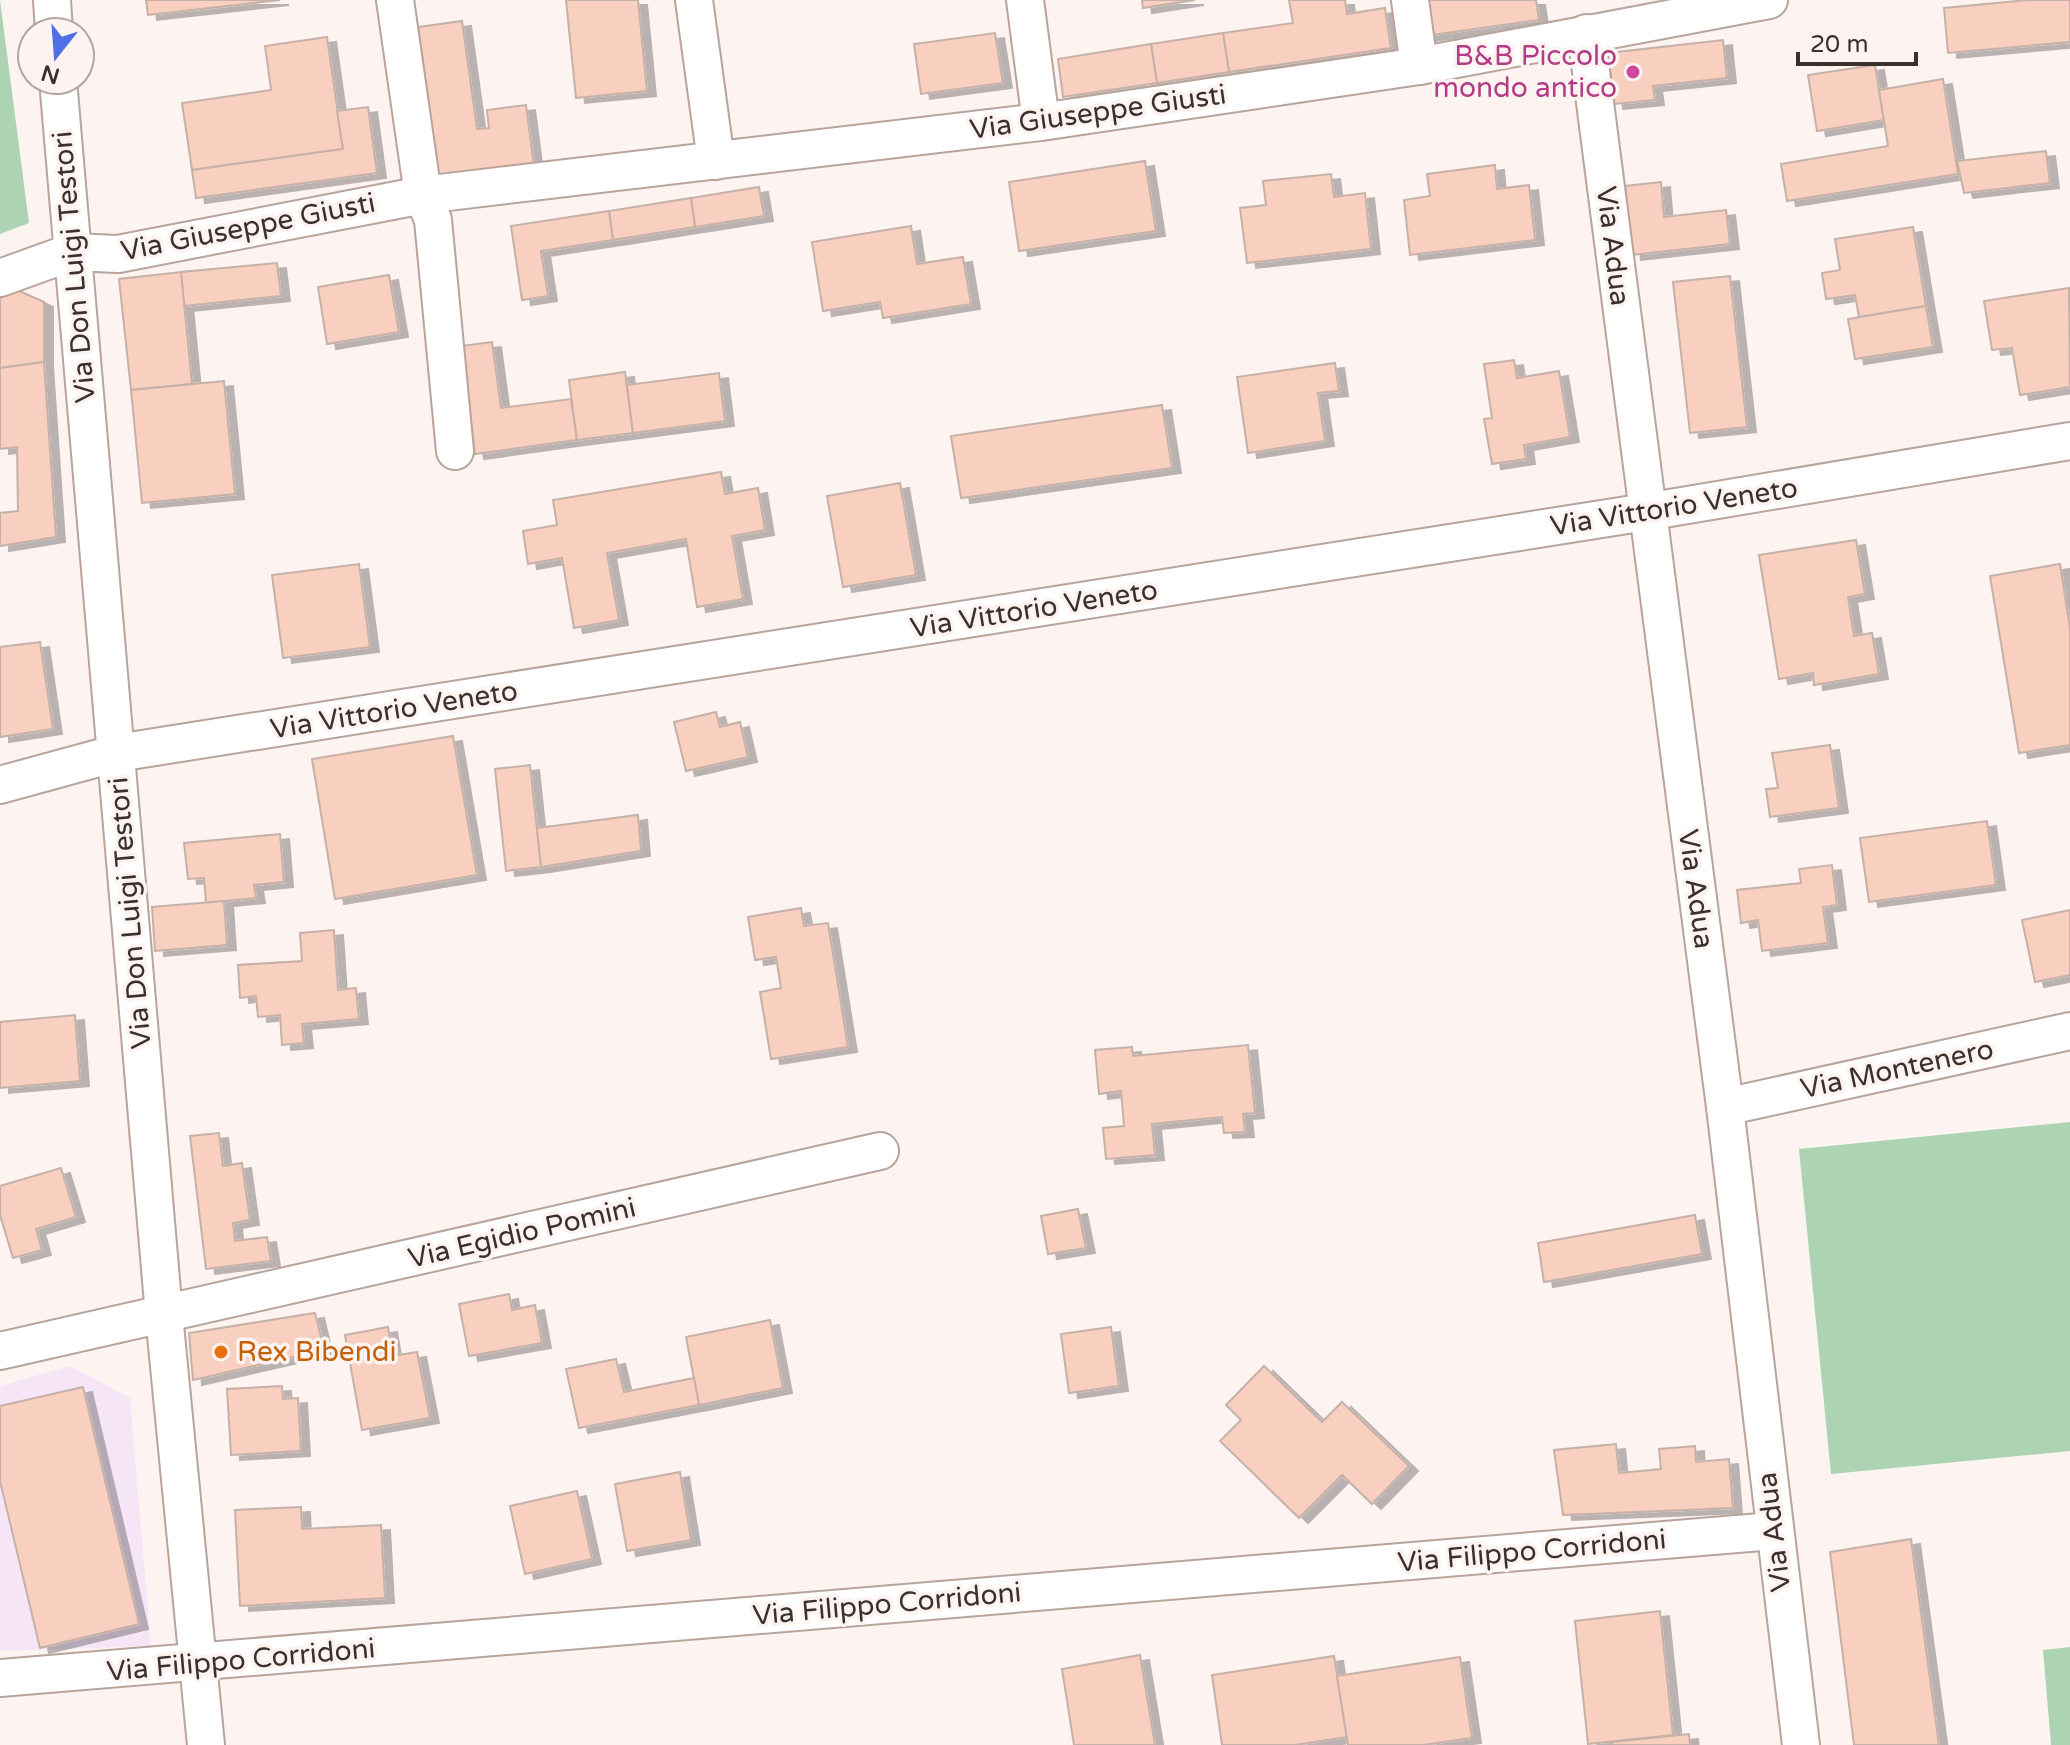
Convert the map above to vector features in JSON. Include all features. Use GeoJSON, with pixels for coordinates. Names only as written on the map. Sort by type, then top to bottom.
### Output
{"type":"FeatureCollection","features":[{"type":"Feature","properties":{"kind":"street"},"geometry":{"type":"LineString","coordinates":[[395,0],[423,195],[433,220],[455,451]]}},
{"type":"Feature","properties":{"kind":"street"},"geometry":{"type":"LineString","coordinates":[[694,0],[716,161]]}},
{"type":"Feature","properties":{"kind":"street"},"geometry":{"type":"LineString","coordinates":[[1025,0],[1041,122]]}},
{"type":"Feature","properties":{"kind":"street"},"geometry":{"type":"LineString","coordinates":[[1410,0],[1419,66]]}},
{"type":"Feature","properties":{"kind":"street","name":"Via Giuseppe Giusti"},"geometry":{"type":"LineString","coordinates":[[72,252],[118,254],[423,195],[1041,122],[1419,66],[1769,0]]}},
{"type":"Feature","properties":{"kind":"street","name":"Via Adua"},"geometry":{"type":"LineString","coordinates":[[1586,33],[1725,1107],[1773,1531],[1801,1745]]}},
{"type":"Feature","properties":{"kind":"street","name":"Via Don Luigi Testori"},"geometry":{"type":"LineString","coordinates":[[59,96],[164,1315],[206,1745]]}},
{"type":"Feature","properties":{"kind":"street"},"geometry":{"type":"LineString","coordinates":[[0,278],[72,252]]}},
{"type":"Feature","properties":{"kind":"street","name":"Via Vittorio Veneto"},"geometry":{"type":"LineString","coordinates":[[0,785],[117,753],[1646,512],[2070,441]]}},
{"type":"Feature","properties":{"kind":"street","name":"Via Montenero"},"geometry":{"type":"LineString","coordinates":[[1725,1107],[2070,1031]]}},
{"type":"Feature","properties":{"kind":"street","name":"Via Egidio Pomini"},"geometry":{"type":"LineString","coordinates":[[0,1351],[880,1151]]}},
{"type":"Feature","properties":{"kind":"street","name":"Via Filippo Corridoni"},"geometry":{"type":"LineString","coordinates":[[0,1678],[200,1664],[928,1600],[1773,1531]]}},
{"type":"Feature","properties":{"kind":"shaded area"},"geometry":{"type":"Polygon","coordinates":[[[70,1366],[130,1398],[151,1646],[0,1651],[0,1386],[70,1366]]]}},
{"type":"Feature","properties":{"kind":"green space"},"geometry":{"type":"Polygon","coordinates":[[[0,0],[29,223],[0,234],[0,0]]]}},
{"type":"Feature","properties":{"kind":"green space"},"geometry":{"type":"Polygon","coordinates":[[[2070,1122],[2070,1451],[1831,1474],[1799,1149],[2070,1122]]]}},
{"type":"Feature","properties":{"kind":"green space"},"geometry":{"type":"Polygon","coordinates":[[[2070,1647],[2070,1745],[2051,1745],[2043,1650],[2070,1647]]]}},
{"type":"Feature","properties":{"kind":"building"},"geometry":{"type":"Polygon","coordinates":[[[146,0],[280,0],[148,15],[146,0]]]}},
{"type":"Feature","properties":{"kind":"building"},"geometry":{"type":"Polygon","coordinates":[[[566,0],[638,0],[647,91],[576,98],[566,0]]]}},
{"type":"Feature","properties":{"kind":"building"},"geometry":{"type":"Polygon","coordinates":[[[1142,0],[1195,0],[1143,8],[1142,0]]]}},
{"type":"Feature","properties":{"kind":"building"},"geometry":{"type":"Polygon","coordinates":[[[1289,0],[1345,0],[1347,14],[1385,8],[1391,48],[1229,72],[1223,33],[1293,23],[1289,0]]]}},
{"type":"Feature","properties":{"kind":"building"},"geometry":{"type":"Polygon","coordinates":[[[1420,0],[1536,0],[1539,20],[1425,36],[1420,0]]]}},
{"type":"Feature","properties":{"kind":"building"},"geometry":{"type":"Polygon","coordinates":[[[2028,0],[2070,0],[2070,42],[1948,53],[1944,8],[2028,0]]]}},
{"type":"Feature","properties":{"kind":"building"},"geometry":{"type":"Polygon","coordinates":[[[462,21],[477,129],[489,128],[487,110],[526,105],[534,166],[439,179],[418,27],[462,21]]]}},
{"type":"Feature","properties":{"kind":"building"},"geometry":{"type":"Polygon","coordinates":[[[995,33],[1003,83],[921,94],[914,44],[995,33]]]}},
{"type":"Feature","properties":{"kind":"building"},"geometry":{"type":"Polygon","coordinates":[[[1223,33],[1229,72],[1157,83],[1151,44],[1223,33]]]}},
{"type":"Feature","properties":{"kind":"building"},"geometry":{"type":"Polygon","coordinates":[[[327,37],[343,149],[192,170],[182,103],[271,90],[265,46],[327,37]]]}},
{"type":"Feature","properties":{"kind":"building"},"geometry":{"type":"Polygon","coordinates":[[[1723,40],[1727,78],[1653,86],[1655,100],[1614,104],[1608,53],[1723,40]]]}},
{"type":"Feature","properties":{"kind":"building"},"geometry":{"type":"Polygon","coordinates":[[[1151,44],[1157,83],[1063,97],[1058,59],[1151,44]]]}},
{"type":"Feature","properties":{"kind":"building"},"geometry":{"type":"Polygon","coordinates":[[[1875,65],[1884,120],[1817,131],[1808,75],[1875,65]]]}},
{"type":"Feature","properties":{"kind":"building"},"geometry":{"type":"Polygon","coordinates":[[[1943,79],[1958,174],[1787,201],[1781,164],[1888,146],[1879,90],[1943,79]]]}},
{"type":"Feature","properties":{"kind":"building"},"geometry":{"type":"Polygon","coordinates":[[[368,107],[377,173],[196,198],[192,170],[343,149],[337,111],[368,107]]]}},
{"type":"Feature","properties":{"kind":"building"},"geometry":{"type":"Polygon","coordinates":[[[2046,151],[2050,183],[1964,193],[1957,161],[2046,151]]]}},
{"type":"Feature","properties":{"kind":"building"},"geometry":{"type":"Polygon","coordinates":[[[1145,161],[1156,231],[1019,251],[1009,182],[1145,161]]]}},
{"type":"Feature","properties":{"kind":"building"},"geometry":{"type":"Polygon","coordinates":[[[1495,165],[1497,189],[1529,185],[1535,240],[1410,255],[1404,200],[1430,196],[1427,174],[1495,165]]]}},
{"type":"Feature","properties":{"kind":"building"},"geometry":{"type":"Polygon","coordinates":[[[1331,174],[1334,197],[1365,193],[1371,249],[1247,263],[1240,208],[1266,205],[1263,181],[1331,174]]]}},
{"type":"Feature","properties":{"kind":"building"},"geometry":{"type":"Polygon","coordinates":[[[1661,182],[1664,217],[1726,210],[1730,244],[1632,255],[1625,186],[1661,182]]]}},
{"type":"Feature","properties":{"kind":"building"},"geometry":{"type":"Polygon","coordinates":[[[759,187],[764,216],[695,227],[691,198],[759,187]]]}},
{"type":"Feature","properties":{"kind":"building"},"geometry":{"type":"Polygon","coordinates":[[[691,198],[695,227],[613,240],[609,211],[691,198]]]}},
{"type":"Feature","properties":{"kind":"building"},"geometry":{"type":"Polygon","coordinates":[[[609,211],[613,240],[541,251],[548,296],[522,300],[511,226],[609,211]]]}},
{"type":"Feature","properties":{"kind":"building"},"geometry":{"type":"Polygon","coordinates":[[[911,226],[917,264],[963,257],[971,304],[883,318],[880,302],[823,311],[812,242],[911,226]]]}},
{"type":"Feature","properties":{"kind":"building"},"geometry":{"type":"Polygon","coordinates":[[[1913,227],[1926,306],[1859,317],[1855,295],[1826,299],[1822,273],[1840,270],[1835,239],[1913,227]]]}},
{"type":"Feature","properties":{"kind":"building"},"geometry":{"type":"Polygon","coordinates":[[[277,263],[281,296],[184,306],[181,272],[277,263]]]}},
{"type":"Feature","properties":{"kind":"building"},"geometry":{"type":"Polygon","coordinates":[[[181,272],[192,384],[131,390],[119,279],[181,272]]]}},
{"type":"Feature","properties":{"kind":"building"},"geometry":{"type":"Polygon","coordinates":[[[389,275],[399,332],[327,344],[318,287],[389,275]]]}},
{"type":"Feature","properties":{"kind":"building"},"geometry":{"type":"Polygon","coordinates":[[[1730,276],[1747,427],[1690,433],[1673,282],[1730,276]]]}},
{"type":"Feature","properties":{"kind":"building"},"geometry":{"type":"Polygon","coordinates":[[[2069,288],[2070,387],[2020,395],[2012,348],[1992,350],[1984,301],[2069,288]]]}},
{"type":"Feature","properties":{"kind":"building"},"geometry":{"type":"Polygon","coordinates":[[[17,290],[44,302],[44,362],[0,368],[0,298],[17,290]]]}},
{"type":"Feature","properties":{"kind":"building"},"geometry":{"type":"Polygon","coordinates":[[[1926,306],[1933,347],[1855,359],[1848,319],[1926,306]]]}},
{"type":"Feature","properties":{"kind":"building"},"geometry":{"type":"Polygon","coordinates":[[[492,342],[501,408],[571,399],[577,440],[475,454],[461,346],[492,342]]]}},
{"type":"Feature","properties":{"kind":"building"},"geometry":{"type":"Polygon","coordinates":[[[1514,360],[1517,378],[1559,371],[1570,437],[1524,445],[1526,459],[1492,464],[1484,419],[1492,418],[1484,364],[1514,360]]]}},
{"type":"Feature","properties":{"kind":"building"},"geometry":{"type":"Polygon","coordinates":[[[44,362],[56,537],[0,546],[0,513],[18,511],[17,447],[0,449],[0,368],[44,362]]]}},
{"type":"Feature","properties":{"kind":"building"},"geometry":{"type":"Polygon","coordinates":[[[1335,363],[1339,391],[1318,393],[1325,441],[1248,453],[1237,377],[1335,363]]]}},
{"type":"Feature","properties":{"kind":"building"},"geometry":{"type":"Polygon","coordinates":[[[625,372],[633,433],[577,440],[569,380],[625,372]]]}},
{"type":"Feature","properties":{"kind":"building"},"geometry":{"type":"Polygon","coordinates":[[[719,373],[725,421],[633,433],[627,385],[719,373]]]}},
{"type":"Feature","properties":{"kind":"building"},"geometry":{"type":"Polygon","coordinates":[[[224,381],[235,494],[142,503],[131,390],[224,381]]]}},
{"type":"Feature","properties":{"kind":"building"},"geometry":{"type":"Polygon","coordinates":[[[1162,405],[1172,468],[961,498],[951,436],[1162,405]]]}},
{"type":"Feature","properties":{"kind":"building"},"geometry":{"type":"Polygon","coordinates":[[[721,472],[725,494],[758,488],[765,530],[732,536],[743,599],[697,607],[686,539],[607,553],[619,620],[574,628],[562,558],[528,564],[523,531],[557,525],[553,500],[721,472]]]}},
{"type":"Feature","properties":{"kind":"building"},"geometry":{"type":"Polygon","coordinates":[[[900,483],[916,575],[843,587],[827,496],[900,483]]]}},
{"type":"Feature","properties":{"kind":"building"},"geometry":{"type":"Polygon","coordinates":[[[1856,540],[1865,594],[1848,597],[1854,636],[1872,633],[1879,674],[1814,685],[1813,673],[1779,679],[1759,555],[1856,540]]]}},
{"type":"Feature","properties":{"kind":"building"},"geometry":{"type":"Polygon","coordinates":[[[359,564],[370,647],[283,658],[272,575],[359,564]]]}},
{"type":"Feature","properties":{"kind":"building"},"geometry":{"type":"Polygon","coordinates":[[[2060,564],[2070,628],[2070,745],[2019,753],[1990,576],[2060,564]]]}},
{"type":"Feature","properties":{"kind":"building"},"geometry":{"type":"Polygon","coordinates":[[[40,642],[53,729],[0,737],[0,647],[40,642]]]}},
{"type":"Feature","properties":{"kind":"building"},"geometry":{"type":"Polygon","coordinates":[[[716,712],[720,727],[740,722],[748,757],[686,771],[674,722],[716,712]]]}},
{"type":"Feature","properties":{"kind":"building"},"geometry":{"type":"Polygon","coordinates":[[[453,736],[477,875],[335,899],[312,759],[453,736]]]}},
{"type":"Feature","properties":{"kind":"building"},"geometry":{"type":"Polygon","coordinates":[[[1830,745],[1839,808],[1770,817],[1766,789],[1778,788],[1772,753],[1830,745]]]}},
{"type":"Feature","properties":{"kind":"building"},"geometry":{"type":"Polygon","coordinates":[[[530,765],[541,867],[506,871],[495,769],[530,765]]]}},
{"type":"Feature","properties":{"kind":"building"},"geometry":{"type":"Polygon","coordinates":[[[638,815],[641,851],[541,867],[537,828],[638,815]]]}},
{"type":"Feature","properties":{"kind":"building"},"geometry":{"type":"Polygon","coordinates":[[[1987,821],[1996,885],[1869,902],[1860,838],[1987,821]]]}},
{"type":"Feature","properties":{"kind":"building"},"geometry":{"type":"Polygon","coordinates":[[[280,834],[284,882],[254,885],[256,898],[206,903],[204,878],[188,879],[184,843],[280,834]]]}},
{"type":"Feature","properties":{"kind":"building"},"geometry":{"type":"Polygon","coordinates":[[[1832,865],[1837,905],[1823,907],[1828,943],[1762,951],[1758,920],[1741,923],[1737,890],[1801,883],[1799,869],[1832,865]]]}},
{"type":"Feature","properties":{"kind":"building"},"geometry":{"type":"Polygon","coordinates":[[[224,901],[227,945],[155,951],[152,907],[224,901]]]}},
{"type":"Feature","properties":{"kind":"building"},"geometry":{"type":"Polygon","coordinates":[[[801,908],[804,926],[828,923],[848,1047],[771,1059],[760,992],[781,988],[776,957],[755,960],[748,917],[801,908]]]}},
{"type":"Feature","properties":{"kind":"building"},"geometry":{"type":"Polygon","coordinates":[[[2070,910],[2070,975],[2035,982],[2022,920],[2070,910]]]}},
{"type":"Feature","properties":{"kind":"building"},"geometry":{"type":"Polygon","coordinates":[[[334,930],[338,990],[356,988],[359,1019],[302,1024],[304,1043],[282,1045],[280,1015],[258,1017],[256,996],[240,998],[238,965],[302,961],[300,933],[334,930]]]}},
{"type":"Feature","properties":{"kind":"building"},"geometry":{"type":"Polygon","coordinates":[[[75,1015],[80,1081],[0,1088],[0,1022],[75,1015]]]}},
{"type":"Feature","properties":{"kind":"building"},"geometry":{"type":"Polygon","coordinates":[[[1248,1045],[1255,1113],[1243,1114],[1245,1132],[1224,1133],[1222,1117],[1152,1124],[1155,1155],[1106,1159],[1103,1128],[1124,1126],[1121,1091],[1099,1094],[1095,1050],[1132,1047],[1133,1056],[1248,1045]]]}},
{"type":"Feature","properties":{"kind":"building"},"geometry":{"type":"Polygon","coordinates":[[[219,1133],[223,1166],[242,1163],[250,1220],[233,1223],[235,1241],[267,1237],[271,1261],[206,1269],[190,1136],[219,1133]]]}},
{"type":"Feature","properties":{"kind":"building"},"geometry":{"type":"Polygon","coordinates":[[[61,1168],[76,1217],[36,1229],[42,1250],[13,1258],[0,1215],[0,1186],[61,1168]]]}},
{"type":"Feature","properties":{"kind":"building"},"geometry":{"type":"Polygon","coordinates":[[[1078,1209],[1086,1248],[1048,1254],[1041,1216],[1078,1209]]]}},
{"type":"Feature","properties":{"kind":"building"},"geometry":{"type":"Polygon","coordinates":[[[1695,1215],[1702,1254],[1544,1282],[1538,1243],[1695,1215]]]}},
{"type":"Feature","properties":{"kind":"building"},"geometry":{"type":"Polygon","coordinates":[[[509,1294],[512,1310],[535,1305],[542,1343],[469,1356],[459,1304],[509,1294]]]}},
{"type":"Feature","properties":{"kind":"building"},"geometry":{"type":"Polygon","coordinates":[[[315,1313],[324,1350],[193,1380],[189,1333],[315,1313]]]}},
{"type":"Feature","properties":{"kind":"building"},"geometry":{"type":"Polygon","coordinates":[[[770,1320],[783,1388],[699,1405],[686,1337],[770,1320]]]}},
{"type":"Feature","properties":{"kind":"building"},"geometry":{"type":"Polygon","coordinates":[[[388,1327],[393,1356],[417,1352],[430,1418],[362,1430],[345,1335],[388,1327]]]}},
{"type":"Feature","properties":{"kind":"building"},"geometry":{"type":"Polygon","coordinates":[[[1111,1327],[1119,1386],[1069,1393],[1061,1334],[1111,1327]]]}},
{"type":"Feature","properties":{"kind":"building"},"geometry":{"type":"Polygon","coordinates":[[[616,1359],[624,1392],[694,1378],[699,1405],[579,1428],[566,1369],[616,1359]]]}},
{"type":"Feature","properties":{"kind":"building"},"geometry":{"type":"Polygon","coordinates":[[[1264,1366],[1322,1422],[1342,1402],[1409,1466],[1372,1504],[1342,1475],[1299,1518],[1220,1441],[1241,1420],[1226,1405],[1264,1366]]]}},
{"type":"Feature","properties":{"kind":"building"},"geometry":{"type":"Polygon","coordinates":[[[282,1386],[283,1399],[298,1398],[301,1451],[231,1455],[227,1389],[282,1386]]]}},
{"type":"Feature","properties":{"kind":"building"},"geometry":{"type":"Polygon","coordinates":[[[83,1387],[139,1624],[40,1648],[0,1481],[0,1406],[83,1387]]]}},
{"type":"Feature","properties":{"kind":"building"},"geometry":{"type":"Polygon","coordinates":[[[1616,1444],[1619,1473],[1661,1469],[1659,1449],[1695,1446],[1696,1462],[1729,1459],[1733,1508],[1563,1515],[1554,1450],[1616,1444]]]}},
{"type":"Feature","properties":{"kind":"building"},"geometry":{"type":"Polygon","coordinates":[[[680,1472],[691,1540],[627,1551],[615,1484],[680,1472]]]}},
{"type":"Feature","properties":{"kind":"building"},"geometry":{"type":"Polygon","coordinates":[[[577,1491],[592,1559],[525,1574],[510,1506],[577,1491]]]}},
{"type":"Feature","properties":{"kind":"building"},"geometry":{"type":"Polygon","coordinates":[[[301,1507],[302,1529],[381,1525],[385,1598],[240,1606],[235,1510],[301,1507]]]}},
{"type":"Feature","properties":{"kind":"building"},"geometry":{"type":"Polygon","coordinates":[[[1911,1539],[1939,1745],[1854,1745],[1830,1552],[1911,1539]]]}},
{"type":"Feature","properties":{"kind":"building"},"geometry":{"type":"Polygon","coordinates":[[[1660,1611],[1673,1735],[1588,1744],[1575,1621],[1660,1611]]]}},
{"type":"Feature","properties":{"kind":"building"},"geometry":{"type":"Polygon","coordinates":[[[1140,1655],[1155,1745],[1074,1745],[1062,1669],[1140,1655]]]}},
{"type":"Feature","properties":{"kind":"building"},"geometry":{"type":"Polygon","coordinates":[[[1334,1656],[1347,1737],[1295,1745],[1222,1745],[1212,1675],[1334,1656]]]}},
{"type":"Feature","properties":{"kind":"building"},"geometry":{"type":"Polygon","coordinates":[[[1460,1657],[1472,1738],[1423,1745],[1348,1745],[1337,1676],[1460,1657]]]}},
{"type":"Feature","properties":{"kind":"building"},"geometry":{"type":"Polygon","coordinates":[[[1689,1734],[1690,1745],[1612,1745],[1612,1742],[1689,1734]]]}},
{"type":"Feature","properties":{"kind":"place","name":"B&B Piccolo mondo antico"},"geometry":{"type":"Point","coordinates":[1633,72]}},
{"type":"Feature","properties":{"kind":"place","name":"Rex Bibendi"},"geometry":{"type":"Point","coordinates":[221,1352]}}]}
